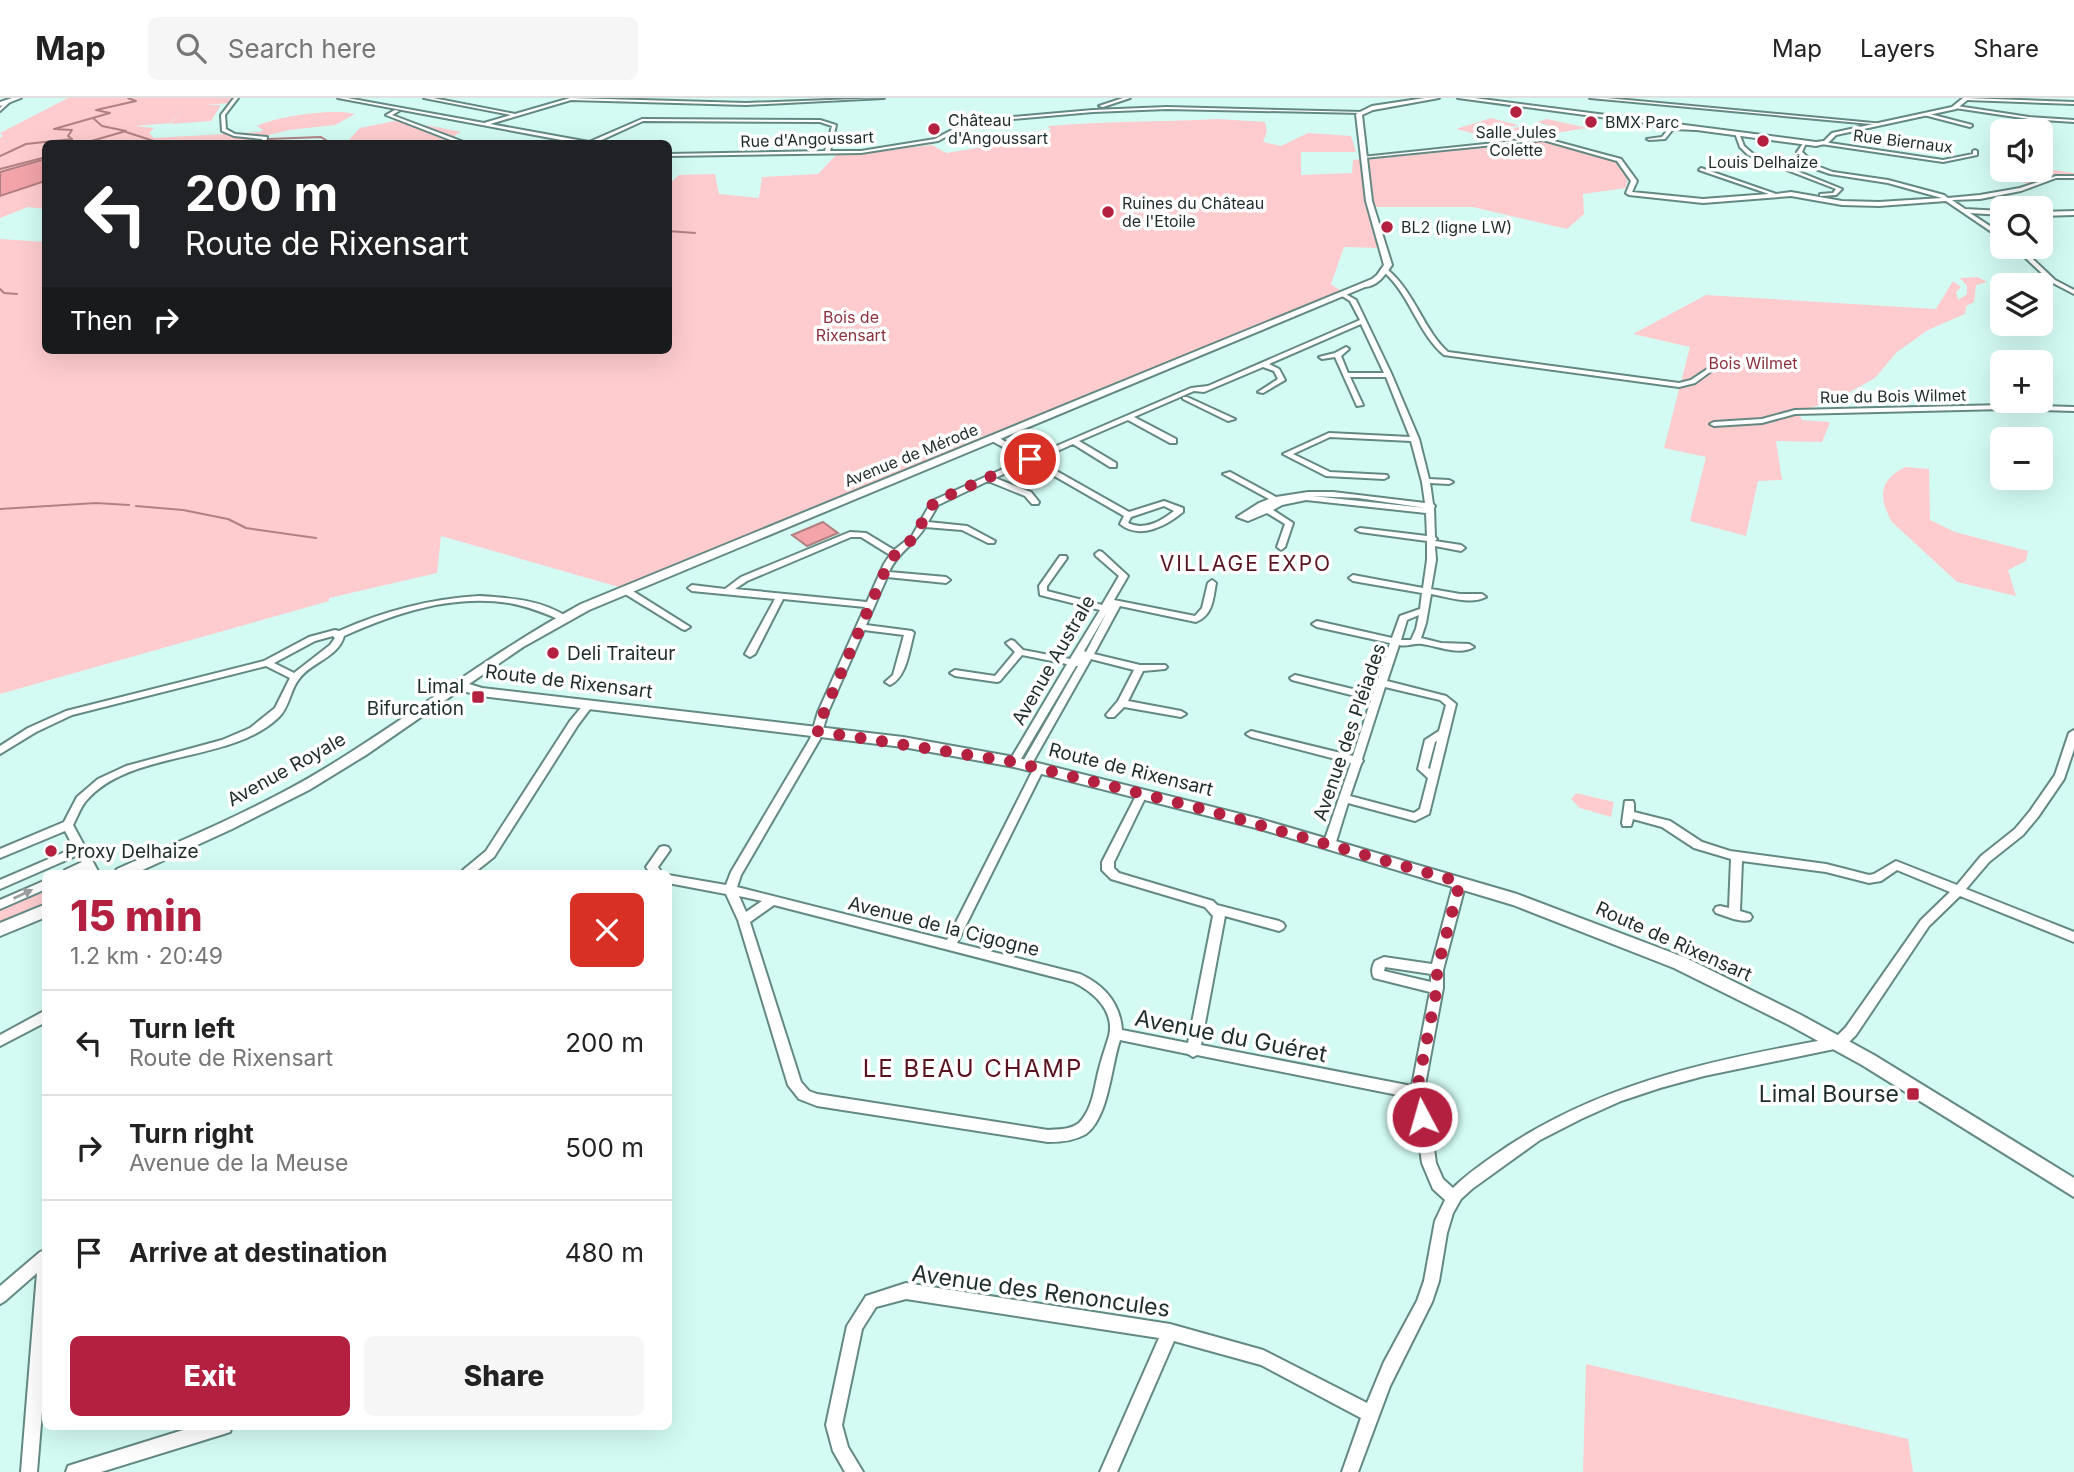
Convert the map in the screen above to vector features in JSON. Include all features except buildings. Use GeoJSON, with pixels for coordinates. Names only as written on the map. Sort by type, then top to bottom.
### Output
{"type":"FeatureCollection","features":[{"type":"Feature","properties":{"kind":"street"},"geometry":{"type":"LineString","coordinates":[[236,98],[222,118],[225,132],[265,140]]}},
{"type":"Feature","properties":{"kind":"street"},"geometry":{"type":"LineString","coordinates":[[345,98],[575,140]]}},
{"type":"Feature","properties":{"kind":"street"},"geometry":{"type":"LineString","coordinates":[[426,98],[516,114]]}},
{"type":"Feature","properties":{"kind":"street"},"geometry":{"type":"LineString","coordinates":[[484,124],[571,99],[746,104],[882,98]]}},
{"type":"Feature","properties":{"kind":"street"},"geometry":{"type":"LineString","coordinates":[[1085,111],[1128,98]]}},
{"type":"Feature","properties":{"kind":"street"},"geometry":{"type":"LineString","coordinates":[[1433,98],[1361,112],[1359,117],[1369,201],[1388,259],[1386,271],[1396,279],[1431,331],[1441,352],[1588,375],[1679,385],[1694,382],[1711,369]]}},
{"type":"Feature","properties":{"kind":"street"},"geometry":{"type":"LineString","coordinates":[[1461,98],[1697,130]]}},
{"type":"Feature","properties":{"kind":"street"},"geometry":{"type":"LineString","coordinates":[[1592,98],[1651,100],[1882,124]]}},
{"type":"Feature","properties":{"kind":"street"},"geometry":{"type":"LineString","coordinates":[[1957,107],[1966,99],[2074,103]]}},
{"type":"Feature","properties":{"kind":"street"},"geometry":{"type":"LineString","coordinates":[[0,102],[13,100]]}},
{"type":"Feature","properties":{"kind":"street"},"geometry":{"type":"LineString","coordinates":[[0,110],[13,100]]}},
{"type":"Feature","properties":{"kind":"street"},"geometry":{"type":"LineString","coordinates":[[407,111],[476,100]]}},
{"type":"Feature","properties":{"kind":"street"},"geometry":{"type":"LineString","coordinates":[[739,122],[746,104]]}},
{"type":"Feature","properties":{"kind":"street"},"geometry":{"type":"LineString","coordinates":[[1649,139],[1663,138],[1672,128],[1823,143],[1835,134],[1957,107],[2040,120],[2074,121]]}},
{"type":"Feature","properties":{"kind":"street","name":"Rue d'Angoussart"},"geometry":{"type":"LineString","coordinates":[[672,155],[861,152],[930,141],[962,126],[990,120],[1085,111],[1171,108],[1361,112]]}},
{"type":"Feature","properties":{"kind":"street"},"geometry":{"type":"LineString","coordinates":[[400,110],[388,115],[456,140]]}},
{"type":"Feature","properties":{"kind":"street"},"geometry":{"type":"LineString","coordinates":[[1926,114],[1970,126]]}},
{"type":"Feature","properties":{"kind":"street"},"geometry":{"type":"LineString","coordinates":[[599,140],[642,120],[831,123],[834,125],[828,153]]}},
{"type":"Feature","properties":{"kind":"street"},"geometry":{"type":"LineString","coordinates":[[1364,158],[1549,139],[1619,160],[1634,181],[1629,193],[1696,201],[1834,194],[1839,189],[1755,157],[1742,147],[1737,134]]}},
{"type":"Feature","properties":{"kind":"street"},"geometry":{"type":"LineString","coordinates":[[1804,143],[1799,152],[1821,170],[1894,183],[1950,200],[1990,202]]}},
{"type":"Feature","properties":{"kind":"street","name":"Rue Biernaux"},"geometry":{"type":"LineString","coordinates":[[1823,143],[1950,161],[1975,155],[1975,151]]}},
{"type":"Feature","properties":{"kind":"street"},"geometry":{"type":"LineString","coordinates":[[1701,169],[1776,195]]}},
{"type":"Feature","properties":{"kind":"street"},"geometry":{"type":"LineString","coordinates":[[1795,194],[1865,204],[1950,200],[2021,189],[2056,177],[2074,177]]}},
{"type":"Feature","properties":{"kind":"street"},"geometry":{"type":"LineString","coordinates":[[1950,200],[1990,229]]}},
{"type":"Feature","properties":{"kind":"street"},"geometry":{"type":"LineString","coordinates":[[1963,211],[1990,212]]}},
{"type":"Feature","properties":{"kind":"street"},"geometry":{"type":"LineString","coordinates":[[2053,214],[2074,213]]}},
{"type":"Feature","properties":{"kind":"street"},"geometry":{"type":"LineString","coordinates":[[2030,259],[2053,281],[2074,292]]}},
{"type":"Feature","properties":{"kind":"street","name":"Avenue de Mérode"},"geometry":{"type":"LineString","coordinates":[[460,685],[564,618],[625,590],[1343,294],[1373,281],[1386,271]]}},
{"type":"Feature","properties":{"kind":"street","name":"Avenue des Pléiades"},"geometry":{"type":"LineString","coordinates":[[1329,845],[1395,641],[1407,644],[1417,640],[1428,591],[1433,541],[1428,481],[1415,439],[1353,300],[1343,294]]}},
{"type":"Feature","properties":{"kind":"street"},"geometry":{"type":"LineString","coordinates":[[1160,404],[1170,404],[1185,398],[1363,321]]}},
{"type":"Feature","properties":{"kind":"street"},"geometry":{"type":"LineString","coordinates":[[1348,327],[1368,331]]}},
{"type":"Feature","properties":{"kind":"street"},"geometry":{"type":"LineString","coordinates":[[1322,357],[1337,355],[1346,349]]}},
{"type":"Feature","properties":{"kind":"street"},"geometry":{"type":"LineString","coordinates":[[1337,355],[1359,405]]}},
{"type":"Feature","properties":{"kind":"street"},"geometry":{"type":"LineString","coordinates":[[1261,392],[1282,380],[1277,370],[1262,364]]}},
{"type":"Feature","properties":{"kind":"street"},"geometry":{"type":"LineString","coordinates":[[1348,375],[1387,375]]}},
{"type":"Feature","properties":{"kind":"street"},"geometry":{"type":"LineString","coordinates":[[730,890],[735,875],[815,739],[816,731],[894,554],[915,537],[929,508],[938,500],[1195,388],[1208,388]]}},
{"type":"Feature","properties":{"kind":"street"},"geometry":{"type":"LineString","coordinates":[[1185,398],[1231,419]]}},
{"type":"Feature","properties":{"kind":"street","name":"Rue du Bois Wilmet"},"geometry":{"type":"LineString","coordinates":[[1714,424],[1759,421],[1793,412],[2004,407],[2074,409]]}},
{"type":"Feature","properties":{"kind":"street"},"geometry":{"type":"LineString","coordinates":[[1128,417],[1173,441]]}},
{"type":"Feature","properties":{"kind":"street"},"geometry":{"type":"LineString","coordinates":[[1277,456],[1287,454],[1323,435],[1415,439]]}},
{"type":"Feature","properties":{"kind":"street"},"geometry":{"type":"LineString","coordinates":[[996,437],[1128,515],[1164,502],[1180,511],[1140,531],[1125,524],[1128,515]]}},
{"type":"Feature","properties":{"kind":"street"},"geometry":{"type":"LineString","coordinates":[[1073,441],[1113,465]]}},
{"type":"Feature","properties":{"kind":"street"},"geometry":{"type":"LineString","coordinates":[[1287,454],[1329,474],[1384,477]]}},
{"type":"Feature","properties":{"kind":"street"},"geometry":{"type":"LineString","coordinates":[[1227,474],[1277,501]]}},
{"type":"Feature","properties":{"kind":"street"},"geometry":{"type":"LineString","coordinates":[[1325,497],[1329,474]]}},
{"type":"Feature","properties":{"kind":"street"},"geometry":{"type":"LineString","coordinates":[[988,478],[1028,495],[1035,502]]}},
{"type":"Feature","properties":{"kind":"street"},"geometry":{"type":"LineString","coordinates":[[1428,481],[1449,482]]}},
{"type":"Feature","properties":{"kind":"street"},"geometry":{"type":"LineString","coordinates":[[1280,547],[1289,523],[1264,508],[1277,501],[1325,497],[1431,509]]}},
{"type":"Feature","properties":{"kind":"street"},"geometry":{"type":"LineString","coordinates":[[922,524],[964,528],[991,541]]}},
{"type":"Feature","properties":{"kind":"street"},"geometry":{"type":"LineString","coordinates":[[1360,530],[1461,548]]}},
{"type":"Feature","properties":{"kind":"street"},"geometry":{"type":"LineString","coordinates":[[727,591],[744,579],[849,534],[863,535],[894,554]]}},
{"type":"Feature","properties":{"kind":"street","name":"Avenue Australe"},"geometry":{"type":"LineString","coordinates":[[950,946],[1026,765],[1077,663],[1128,573],[1098,554]]}},
{"type":"Feature","properties":{"kind":"street"},"geometry":{"type":"LineString","coordinates":[[1063,558],[1043,586],[1043,593],[1196,619],[1204,612],[1211,596],[1212,583]]}},
{"type":"Feature","properties":{"kind":"street"},"geometry":{"type":"LineString","coordinates":[[885,574],[946,580]]}},
{"type":"Feature","properties":{"kind":"street"},"geometry":{"type":"LineString","coordinates":[[1353,578],[1460,597],[1482,597]]}},
{"type":"Feature","properties":{"kind":"street"},"geometry":{"type":"LineString","coordinates":[[692,588],[870,605]]}},
{"type":"Feature","properties":{"kind":"street"},"geometry":{"type":"LineString","coordinates":[[625,590],[685,627]]}},
{"type":"Feature","properties":{"kind":"street"},"geometry":{"type":"LineString","coordinates":[[750,654],[780,597]]}},
{"type":"Feature","properties":{"kind":"street"},"geometry":{"type":"LineString","coordinates":[[0,751],[32,730],[69,713],[267,663],[312,639],[338,635],[395,611],[468,599],[519,602],[564,618]]}},
{"type":"Feature","properties":{"kind":"street"},"geometry":{"type":"LineString","coordinates":[[1317,624],[1395,641],[1403,618],[1424,610]]}},
{"type":"Feature","properties":{"kind":"street"},"geometry":{"type":"LineString","coordinates":[[861,627],[909,633],[922,626]]}},
{"type":"Feature","properties":{"kind":"street"},"geometry":{"type":"LineString","coordinates":[[909,633],[893,679],[909,678]]}},
{"type":"Feature","properties":{"kind":"street"},"geometry":{"type":"LineString","coordinates":[[0,855],[68,825],[82,799],[107,780],[263,724],[284,704],[295,677],[334,647],[339,640],[338,635]]}},
{"type":"Feature","properties":{"kind":"street"},"geometry":{"type":"LineString","coordinates":[[1417,640],[1441,646],[1469,647]]}},
{"type":"Feature","properties":{"kind":"street"},"geometry":{"type":"LineString","coordinates":[[1011,643],[1020,652],[1077,663]]}},
{"type":"Feature","properties":{"kind":"street"},"geometry":{"type":"LineString","coordinates":[[955,673],[1001,683],[1020,652]]}},
{"type":"Feature","properties":{"kind":"street"},"geometry":{"type":"LineString","coordinates":[[1083,653],[1140,668],[1162,667]]}},
{"type":"Feature","properties":{"kind":"street"},"geometry":{"type":"LineString","coordinates":[[267,663],[295,677]]}},
{"type":"Feature","properties":{"kind":"street"},"geometry":{"type":"LineString","coordinates":[[1111,715],[1122,703],[1140,668]]}},
{"type":"Feature","properties":{"kind":"street"},"geometry":{"type":"LineString","coordinates":[[1295,678],[1377,698]]}},
{"type":"Feature","properties":{"kind":"street"},"geometry":{"type":"LineString","coordinates":[[1345,798],[1415,817],[1425,811],[1451,704],[1449,700],[1383,683]]}},
{"type":"Feature","properties":{"kind":"street","name":"Route de Rixensart"},"geometry":{"type":"LineString","coordinates":[[460,685],[481,692],[816,731],[1026,765],[1142,794],[1460,882],[1567,917],[1680,963],[1839,1043],[2074,1188]]}},
{"type":"Feature","properties":{"kind":"street","name":"Avenue Royale"},"geometry":{"type":"LineString","coordinates":[[128,870],[314,781],[460,685]]}},
{"type":"Feature","properties":{"kind":"street"},"geometry":{"type":"LineString","coordinates":[[1122,703],[1181,714]]}},
{"type":"Feature","properties":{"kind":"street"},"geometry":{"type":"LineString","coordinates":[[471,870],[491,854],[588,705]]}},
{"type":"Feature","properties":{"kind":"street"},"geometry":{"type":"LineString","coordinates":[[1350,1472],[1371,1414],[1429,1290],[1445,1214],[1453,1198],[1495,1164],[1539,1134],[1609,1099],[1700,1068],[1839,1043],[1852,1029],[1925,923],[1958,891],[1985,859],[2019,832],[2034,814],[2060,776],[2074,733]]}},
{"type":"Feature","properties":{"kind":"street"},"geometry":{"type":"LineString","coordinates":[[1251,734],[1358,761]]}},
{"type":"Feature","properties":{"kind":"street"},"geometry":{"type":"LineString","coordinates":[[1142,794],[1108,862],[1108,870],[1115,876],[1216,909],[1279,926]]}},
{"type":"Feature","properties":{"kind":"street"},"geometry":{"type":"LineString","coordinates":[[1628,814],[1666,824],[1698,845],[1737,857],[1826,868],[1869,879],[1877,878],[1896,865],[2074,937]]}},
{"type":"Feature","properties":{"kind":"street"},"geometry":{"type":"LineString","coordinates":[[68,825],[90,869]]}},
{"type":"Feature","properties":{"kind":"street"},"geometry":{"type":"LineString","coordinates":[[0,886],[79,849]]}},
{"type":"Feature","properties":{"kind":"street"},"geometry":{"type":"LineString","coordinates":[[654,870],[652,867],[664,850]]}},
{"type":"Feature","properties":{"kind":"street"},"geometry":{"type":"LineString","coordinates":[[1720,910],[1740,915],[1737,857]]}},
{"type":"Feature","properties":{"kind":"street","name":"Avenue de la Cigogne"},"geometry":{"type":"LineString","coordinates":[[672,880],[772,900],[1087,982],[1108,1001],[1115,1015],[1116,1034]]}},
{"type":"Feature","properties":{"kind":"street"},"geometry":{"type":"LineString","coordinates":[[1453,1198],[1438,1184],[1429,1163],[1418,1094],[1437,988],[1437,970],[1460,882]]}},
{"type":"Feature","properties":{"kind":"street"},"geometry":{"type":"LineString","coordinates":[[0,905],[42,886]]}},
{"type":"Feature","properties":{"kind":"street","name":"Avenue du Guéret"},"geometry":{"type":"LineString","coordinates":[[730,890],[744,920],[795,1085],[804,1095],[817,1100],[1048,1136],[1072,1136],[1086,1129],[1093,1115],[1108,1051],[1116,1034],[1418,1094]]}},
{"type":"Feature","properties":{"kind":"street"},"geometry":{"type":"LineString","coordinates":[[744,920],[772,900]]}},
{"type":"Feature","properties":{"kind":"street"},"geometry":{"type":"LineString","coordinates":[[1193,1051],[1219,915],[1216,909]]}},
{"type":"Feature","properties":{"kind":"street"},"geometry":{"type":"LineString","coordinates":[[0,930],[42,911]]}},
{"type":"Feature","properties":{"kind":"street"},"geometry":{"type":"LineString","coordinates":[[1437,970],[1384,962],[1379,964],[1378,975],[1437,988]]}},
{"type":"Feature","properties":{"kind":"street"},"geometry":{"type":"LineString","coordinates":[[0,1041],[42,1017]]}},
{"type":"Feature","properties":{"kind":"street"},"geometry":{"type":"LineString","coordinates":[[0,1296],[42,1260]]}},
{"type":"Feature","properties":{"kind":"street","name":"Avenue des Renoncules"},"geometry":{"type":"LineString","coordinates":[[855,1472],[841,1451],[834,1425],[855,1326],[871,1301],[906,1291],[1170,1332],[1263,1357],[1371,1414]]}},
{"type":"Feature","properties":{"kind":"street"},"geometry":{"type":"LineString","coordinates":[[29,1472],[42,1308]]}},
{"type":"Feature","properties":{"kind":"street"},"geometry":{"type":"LineString","coordinates":[[1108,1472],[1170,1332]]}},
{"type":"Feature","properties":{"kind":"street"},"geometry":{"type":"LineString","coordinates":[[74,1472],[210,1430]]}},
{"type":"Feature","properties":{"kind":"green space"},"geometry":{"type":"Polygon","coordinates":[[[68,98],[233,98],[231,103],[204,105],[221,105],[211,121],[171,124],[184,105],[171,123],[135,126],[154,128],[149,133],[154,138],[260,132],[263,130],[257,126],[291,116],[334,112],[355,114],[335,125],[289,130],[249,140],[42,140],[42,160],[0,172],[0,138],[3,136],[0,133],[68,98]]]}},
{"type":"Feature","properties":{"kind":"green space"},"geometry":{"type":"Polygon","coordinates":[[[1491,118],[1518,125],[1483,136],[1456,129],[1491,118]]]}},
{"type":"Feature","properties":{"kind":"green space","name":"Bois de Rixensart"},"geometry":{"type":"Polygon","coordinates":[[[1217,119],[1265,122],[1267,131],[1263,142],[1281,146],[1308,133],[1351,136],[1356,152],[1301,152],[1301,175],[1352,173],[1353,160],[1531,140],[1554,141],[1621,161],[1628,177],[1626,188],[1583,194],[1584,214],[1567,229],[1473,207],[1369,207],[1379,248],[1344,247],[1331,284],[1341,291],[622,588],[441,536],[437,573],[329,598],[329,601],[0,694],[0,239],[42,242],[42,354],[672,354],[672,181],[679,175],[715,174],[719,194],[759,198],[762,177],[818,174],[836,155],[932,145],[946,153],[996,145],[989,136],[1051,130],[1048,126],[1217,119]]]}},
{"type":"Feature","properties":{"kind":"green space"},"geometry":{"type":"Polygon","coordinates":[[[1547,119],[1588,128],[1503,141],[1486,138],[1517,127],[1532,131],[1549,129],[1550,126],[1537,122],[1547,119]]]}},
{"type":"Feature","properties":{"kind":"green space"},"geometry":{"type":"Polygon","coordinates":[[[399,120],[461,132],[455,135],[454,140],[349,140],[360,128],[399,120]]]}},
{"type":"Feature","properties":{"kind":"green space"},"geometry":{"type":"Polygon","coordinates":[[[2053,170],[2074,173],[2074,178],[2054,176],[2053,170]]]}},
{"type":"Feature","properties":{"kind":"green space"},"geometry":{"type":"Polygon","coordinates":[[[42,182],[42,209],[28,207],[0,218],[0,196],[42,182]]]}},
{"type":"Feature","properties":{"kind":"green space","name":"Bois Wilmet"},"geometry":{"type":"Polygon","coordinates":[[[1978,277],[1987,282],[1976,285],[1974,302],[1966,306],[1965,314],[1928,330],[1897,352],[1875,378],[1837,399],[1798,412],[1802,420],[1830,422],[1822,442],[1776,441],[1782,480],[1758,481],[1746,536],[1690,521],[1706,457],[1664,448],[1690,347],[1633,334],[1706,295],[1936,309],[1953,281],[1961,287],[1956,292],[1958,300],[1967,294],[1967,286],[1960,278],[1978,277]]]}},
{"type":"Feature","properties":{"kind":"green space"},"geometry":{"type":"Polygon","coordinates":[[[1905,467],[1929,469],[1930,520],[1955,532],[2028,551],[2026,561],[2008,570],[2016,596],[1957,582],[1892,522],[1884,505],[1884,490],[1890,478],[1905,467]]]}},
{"type":"Feature","properties":{"kind":"green space"},"geometry":{"type":"Polygon","coordinates":[[[1576,793],[1614,802],[1611,817],[1580,808],[1571,799],[1576,793]]]}},
{"type":"Feature","properties":{"kind":"green space"},"geometry":{"type":"Polygon","coordinates":[[[42,889],[42,903],[0,923],[0,909],[42,889]]]}},
{"type":"Feature","properties":{"kind":"green space"},"geometry":{"type":"Polygon","coordinates":[[[1586,1364],[1908,1439],[1913,1472],[1583,1472],[1586,1364]]]}},
{"type":"Feature","properties":{"kind":"shaded area"},"geometry":{"type":"Polygon","coordinates":[[[42,160],[42,182],[0,196],[0,172],[42,160]]]}},
{"type":"Feature","properties":{"kind":"shaded area"},"geometry":{"type":"Polygon","coordinates":[[[823,522],[838,533],[807,546],[792,535],[823,522]]]}},
{"type":"Feature","properties":{"kind":"waterway"},"geometry":{"type":"LineString","coordinates":[[63,140],[72,139],[68,136],[72,130],[54,129],[110,113],[96,110],[136,101],[128,98]]}},
{"type":"Feature","properties":{"kind":"waterway"},"geometry":{"type":"LineString","coordinates":[[93,118],[102,126],[126,131],[95,140]]}},
{"type":"Feature","properties":{"kind":"waterway"},"geometry":{"type":"LineString","coordinates":[[126,132],[151,140]]}},
{"type":"Feature","properties":{"kind":"waterway"},"geometry":{"type":"LineString","coordinates":[[269,139],[321,137],[326,140]]}},
{"type":"Feature","properties":{"kind":"waterway"},"geometry":{"type":"LineString","coordinates":[[253,140],[262,139]]}},
{"type":"Feature","properties":{"kind":"waterway"},"geometry":{"type":"LineString","coordinates":[[0,156],[26,144],[42,142]]}},
{"type":"Feature","properties":{"kind":"waterway"},"geometry":{"type":"LineString","coordinates":[[0,169],[42,158]]}},
{"type":"Feature","properties":{"kind":"waterway"},"geometry":{"type":"LineString","coordinates":[[672,231],[695,233]]}},
{"type":"Feature","properties":{"kind":"waterway"},"geometry":{"type":"LineString","coordinates":[[0,289],[4,293],[17,294]]}},
{"type":"Feature","properties":{"kind":"waterway"},"geometry":{"type":"LineString","coordinates":[[0,509],[96,503],[129,505]]}},
{"type":"Feature","properties":{"kind":"waterway"},"geometry":{"type":"LineString","coordinates":[[136,506],[183,510],[228,519],[246,528],[316,538]]}},
{"type":"Feature","properties":{"kind":"place","name":"Salle Jules Colette"},"geometry":{"type":"Point","coordinates":[1516,112]}},
{"type":"Feature","properties":{"kind":"place","name":"BMX Parc"},"geometry":{"type":"Point","coordinates":[1591,122]}},
{"type":"Feature","properties":{"kind":"place","name":"Château d'Angoussart"},"geometry":{"type":"Point","coordinates":[934,129]}},
{"type":"Feature","properties":{"kind":"place","name":"Louis Delhaize"},"geometry":{"type":"Point","coordinates":[1763,141]}},
{"type":"Feature","properties":{"kind":"place","name":"Ruines du Château de l'Etoile"},"geometry":{"type":"Point","coordinates":[1108,212]}},
{"type":"Feature","properties":{"kind":"place","name":"BL2 (ligne LW)"},"geometry":{"type":"Point","coordinates":[1387,227]}},
{"type":"Feature","properties":{"kind":"place","name":"Deli Traiteur"},"geometry":{"type":"Point","coordinates":[553,653]}},
{"type":"Feature","properties":{"kind":"place","name":"Limal Bifurcation"},"geometry":{"type":"Point","coordinates":[478,697]}},
{"type":"Feature","properties":{"kind":"place","name":"Proxy Delhaize"},"geometry":{"type":"Point","coordinates":[51,851]}},
{"type":"Feature","properties":{"kind":"place","name":"Limal Bourse"},"geometry":{"type":"Point","coordinates":[1913,1094]}},
{"type":"Feature","properties":{"kind":"district","name":"VILLAGE EXPO"},"geometry":{"type":"Point","coordinates":[1246,564]}},
{"type":"Feature","properties":{"kind":"district","name":"LE BEAU CHAMP"},"geometry":{"type":"Point","coordinates":[973,1069]}},
{"type":"Feature","properties":{"kind":"route"},"geometry":{"type":"LineString","coordinates":[[1030,459],[945,496],[929,508],[917,534],[894,554],[888,564],[816,731],[941,748],[1014,762],[1203,809],[1460,882],[1437,970],[1437,988],[1418,1085],[1422,1117]]}}]}
